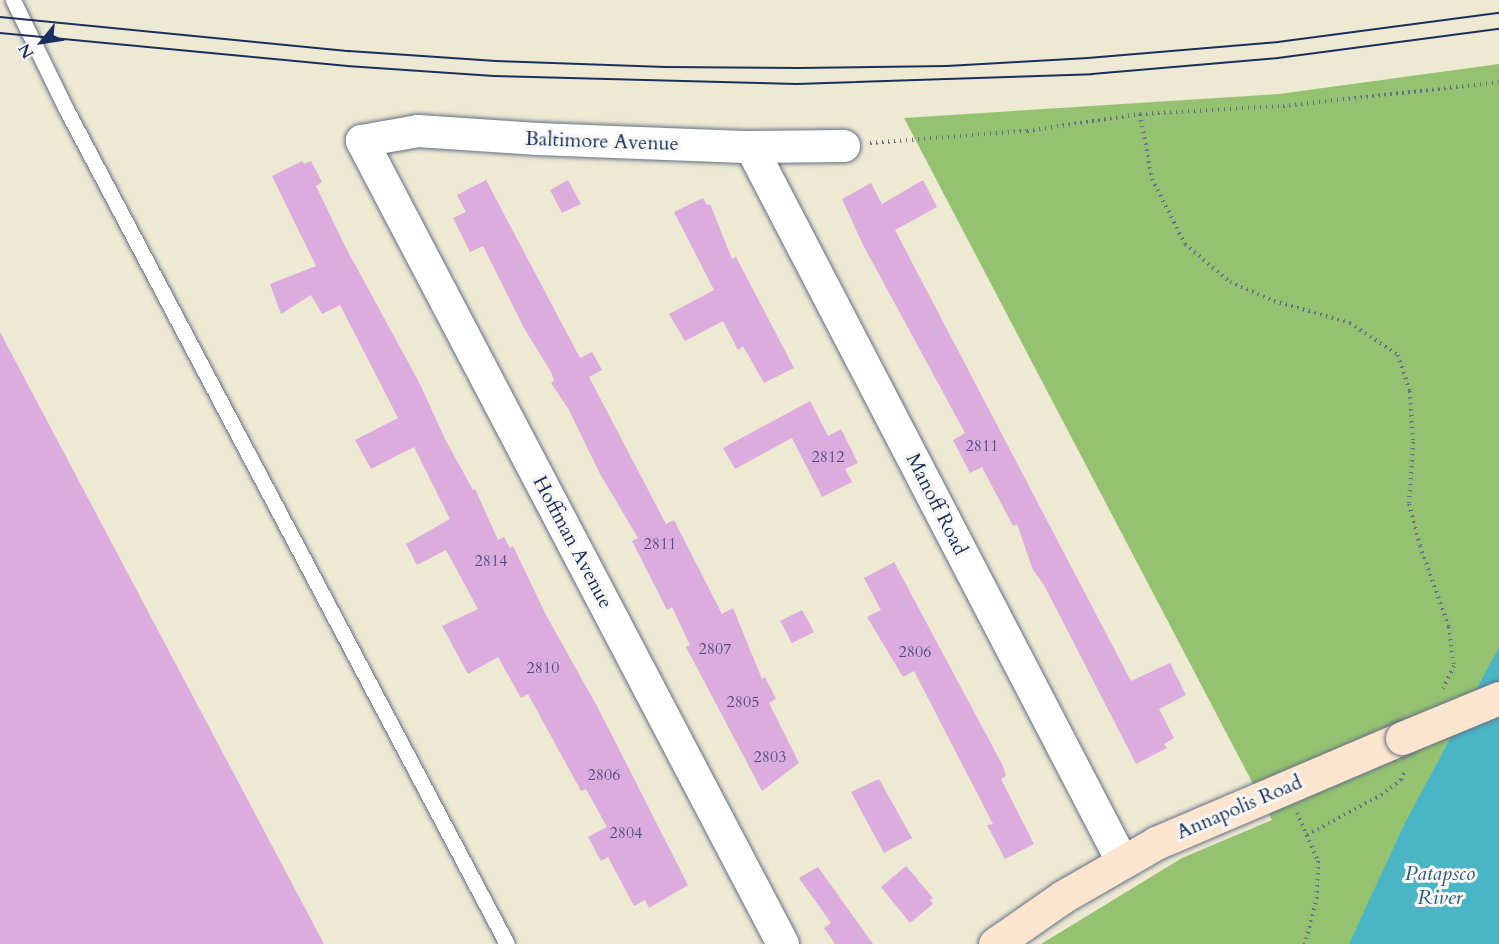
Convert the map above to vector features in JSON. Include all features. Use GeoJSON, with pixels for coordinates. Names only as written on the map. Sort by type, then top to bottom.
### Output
{"type":"FeatureCollection","features":[{"type":"Feature","properties":{"kind":"main road","name":"Annapolis Road"},"geometry":{"type":"LineString","coordinates":[[995,944],[1064,896],[1122,861],[1282,788],[1406,749],[1499,698]]}},
{"type":"Feature","properties":{"kind":"street","name":"Baltimore Avenue"},"geometry":{"type":"LineString","coordinates":[[362,141],[418,130],[538,139],[751,147],[844,146]]}},
{"type":"Feature","properties":{"kind":"street","name":"Hoffman Avenue"},"geometry":{"type":"LineString","coordinates":[[362,141],[783,944]]}},
{"type":"Feature","properties":{"kind":"street","name":"Manoff Road"},"geometry":{"type":"LineString","coordinates":[[751,147],[1122,861]]}},
{"type":"Feature","properties":{"kind":"lane"},"geometry":{"type":"LineString","coordinates":[[13,0],[66,109],[507,944]]}},
{"type":"Feature","properties":{"kind":"path"},"geometry":{"type":"LineString","coordinates":[[844,146],[1027,131],[1140,114],[1283,106],[1499,82]]}},
{"type":"Feature","properties":{"kind":"path"},"geometry":{"type":"LineString","coordinates":[[1140,114],[1152,179],[1185,244],[1230,282],[1274,301],[1350,323],[1398,355],[1410,391],[1413,442],[1409,504],[1420,546],[1449,627],[1454,666],[1440,697]]}},
{"type":"Feature","properties":{"kind":"path"},"geometry":{"type":"LineString","coordinates":[[1307,835],[1380,795],[1401,780],[1406,749]]}},
{"type":"Feature","properties":{"kind":"path"},"geometry":{"type":"LineString","coordinates":[[1282,788],[1318,861],[1317,897],[1305,944]]}},
{"type":"Feature","properties":{"kind":"green space"},"geometry":{"type":"Polygon","coordinates":[[[1499,64],[1499,944],[1041,944],[1182,858],[1272,820],[904,118],[1279,94],[1499,64]]]}},
{"type":"Feature","properties":{"kind":"water","name":"Patapsco River"},"geometry":{"type":"Polygon","coordinates":[[[1499,647],[1499,944],[1349,944],[1404,825],[1499,647]]]}},
{"type":"Feature","properties":{"kind":"building"},"geometry":{"type":"Polygon","coordinates":[[[302,161],[304,164],[311,161],[322,182],[316,186],[346,248],[420,384],[445,439],[473,490],[475,489],[498,540],[504,537],[510,548],[513,546],[546,615],[598,708],[688,885],[649,908],[645,900],[634,906],[608,857],[601,861],[588,837],[607,827],[586,789],[581,791],[528,694],[521,698],[498,657],[468,674],[442,626],[478,609],[446,550],[417,565],[406,544],[450,519],[414,447],[371,469],[355,440],[398,418],[340,305],[322,314],[311,295],[281,314],[270,284],[316,266],[272,176],[302,161]]]}},
{"type":"Feature","properties":{"kind":"building"},"geometry":{"type":"Polygon","coordinates":[[[486,180],[580,358],[592,352],[602,370],[589,377],[666,524],[674,520],[722,614],[733,608],[762,679],[765,677],[776,699],[769,703],[799,763],[762,791],[686,647],[690,645],[672,607],[667,610],[632,541],[638,538],[600,474],[569,410],[551,383],[554,381],[551,372],[524,328],[483,246],[470,252],[453,218],[466,212],[457,195],[486,180]]]}},
{"type":"Feature","properties":{"kind":"building"},"geometry":{"type":"Polygon","coordinates":[[[568,180],[581,204],[562,213],[550,190],[568,180]]]}},
{"type":"Feature","properties":{"kind":"building"},"geometry":{"type":"Polygon","coordinates":[[[923,180],[937,207],[895,230],[1131,681],[1170,663],[1186,695],[1159,709],[1174,738],[1164,744],[1167,748],[1136,764],[1044,585],[1033,570],[1017,524],[1013,526],[982,467],[970,473],[953,440],[965,433],[862,243],[842,199],[871,183],[882,204],[923,180]]]}},
{"type":"Feature","properties":{"kind":"building"},"geometry":{"type":"Polygon","coordinates":[[[703,198],[707,205],[710,204],[732,259],[736,257],[794,368],[764,383],[743,346],[738,350],[723,321],[685,341],[669,314],[714,290],[674,212],[703,198]]]}},
{"type":"Feature","properties":{"kind":"building"},"geometry":{"type":"Polygon","coordinates":[[[0,332],[324,944],[0,944],[0,332]]]}},
{"type":"Feature","properties":{"kind":"building"},"geometry":{"type":"Polygon","coordinates":[[[810,401],[828,436],[841,429],[858,463],[845,469],[852,482],[822,497],[792,438],[735,469],[723,448],[810,401]]]}},
{"type":"Feature","properties":{"kind":"building"},"geometry":{"type":"Polygon","coordinates":[[[894,562],[1003,766],[1006,776],[1001,779],[1034,844],[1005,859],[987,825],[993,824],[914,671],[903,677],[867,617],[881,610],[864,578],[894,562]]]}},
{"type":"Feature","properties":{"kind":"building"},"geometry":{"type":"Polygon","coordinates":[[[802,610],[814,632],[792,643],[780,621],[802,610]]]}},
{"type":"Feature","properties":{"kind":"building"},"geometry":{"type":"Polygon","coordinates":[[[879,779],[912,838],[884,853],[851,792],[879,779]]]}},
{"type":"Feature","properties":{"kind":"building"},"geometry":{"type":"Polygon","coordinates":[[[906,866],[933,898],[930,900],[933,904],[910,923],[881,887],[906,866]]]}},
{"type":"Feature","properties":{"kind":"building"},"geometry":{"type":"Polygon","coordinates":[[[818,867],[873,944],[835,944],[824,928],[831,923],[799,878],[818,867]]]}},
{"type":"Feature","properties":{"kind":"tram line"},"geometry":{"type":"LineString","coordinates":[[0,17],[349,51],[496,61],[665,67],[798,68],[947,66],[1088,58],[1278,42],[1499,13]]}},
{"type":"Feature","properties":{"kind":"tram line"},"geometry":{"type":"LineString","coordinates":[[0,33],[347,66],[494,76],[797,84],[1092,74],[1278,58],[1499,29]]}}]}
